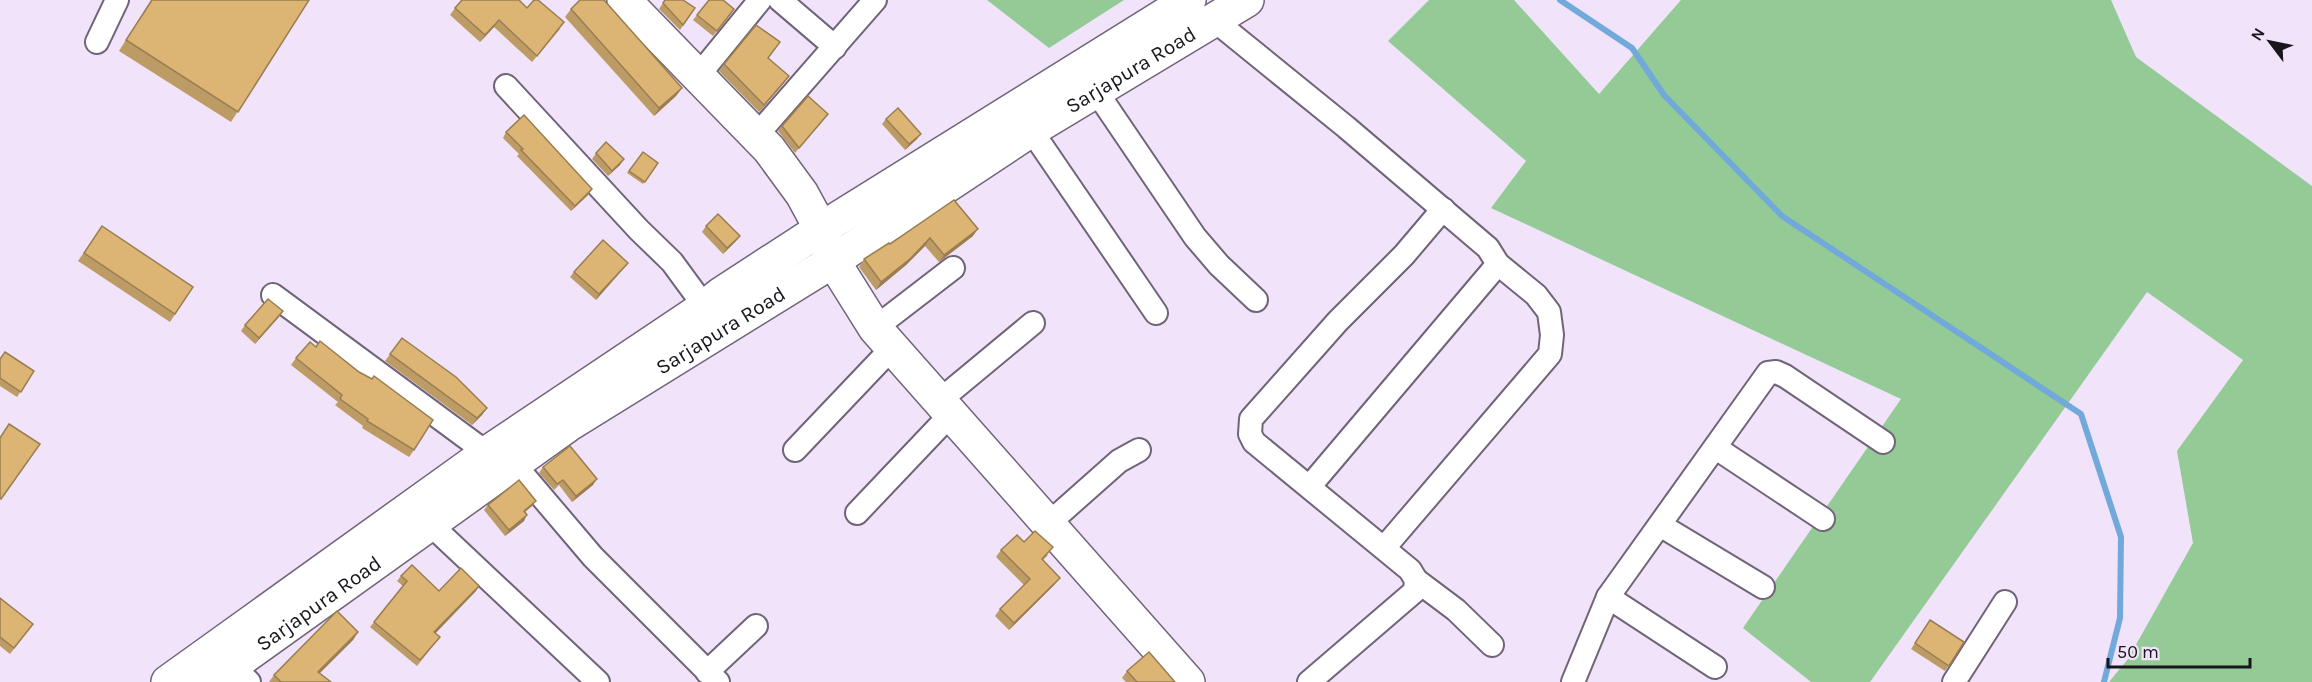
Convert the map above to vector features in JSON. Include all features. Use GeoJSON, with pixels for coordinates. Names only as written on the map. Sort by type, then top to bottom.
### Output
{"type":"FeatureCollection","features":[{"type":"Feature","properties":{"kind":"main road"},"geometry":{"type":"LineString","coordinates":[[624,0],[769,149],[802,194],[833,261],[884,338],[1188,682]]}},
{"type":"Feature","properties":{"kind":"main road","name":"Sarjapura Road"},"geometry":{"type":"LineString","coordinates":[[168,682],[501,458],[721,294],[820,229],[1202,10],[1247,0]]}},
{"type":"Feature","properties":{"kind":"main road","name":"Sarjapura Road"},"geometry":{"type":"LineString","coordinates":[[230,677],[430,524],[501,458],[568,425],[833,261],[1031,130],[1096,91],[1202,10]]}},
{"type":"Feature","properties":{"kind":"street"},"geometry":{"type":"LineString","coordinates":[[98,42],[117,0]]}},
{"type":"Feature","properties":{"kind":"street"},"geometry":{"type":"LineString","coordinates":[[698,76],[760,0]]}},
{"type":"Feature","properties":{"kind":"street"},"geometry":{"type":"LineString","coordinates":[[780,0],[835,47]]}},
{"type":"Feature","properties":{"kind":"street"},"geometry":{"type":"LineString","coordinates":[[756,136],[875,0]]}},
{"type":"Feature","properties":{"kind":"street"},"geometry":{"type":"LineString","coordinates":[[1202,10],[1488,248],[1498,264],[1536,294],[1549,312],[1552,335],[1550,354],[1384,548]]}},
{"type":"Feature","properties":{"kind":"street"},"geometry":{"type":"LineString","coordinates":[[506,86],[639,230],[672,262],[705,307]]}},
{"type":"Feature","properties":{"kind":"street"},"geometry":{"type":"LineString","coordinates":[[1096,91],[1195,237],[1219,266],[1256,300]]}},
{"type":"Feature","properties":{"kind":"street"},"geometry":{"type":"LineString","coordinates":[[1031,130],[1156,313]]}},
{"type":"Feature","properties":{"kind":"street"},"geometry":{"type":"LineString","coordinates":[[1443,209],[1404,255],[1338,321],[1251,419],[1250,434],[1254,442],[1410,570],[1416,580],[1456,610],[1492,645]]}},
{"type":"Feature","properties":{"kind":"street"},"geometry":{"type":"LineString","coordinates":[[1310,486],[1498,264]]}},
{"type":"Feature","properties":{"kind":"street"},"geometry":{"type":"LineString","coordinates":[[795,450],[884,338],[953,268]]}},
{"type":"Feature","properties":{"kind":"street"},"geometry":{"type":"LineString","coordinates":[[273,295],[501,458],[593,557],[712,677],[756,626]]}},
{"type":"Feature","properties":{"kind":"street"},"geometry":{"type":"LineString","coordinates":[[856,513],[945,407],[1033,323]]}},
{"type":"Feature","properties":{"kind":"street"},"geometry":{"type":"LineString","coordinates":[[1573,682],[1608,597],[1768,373],[1776,372],[1883,442]]}},
{"type":"Feature","properties":{"kind":"street"},"geometry":{"type":"LineString","coordinates":[[1716,448],[1823,519]]}},
{"type":"Feature","properties":{"kind":"street"},"geometry":{"type":"LineString","coordinates":[[1048,524],[1119,461],[1139,450]]}},
{"type":"Feature","properties":{"kind":"street"},"geometry":{"type":"LineString","coordinates":[[430,524],[598,682]]}},
{"type":"Feature","properties":{"kind":"street"},"geometry":{"type":"LineString","coordinates":[[1660,525],[1763,587]]}},
{"type":"Feature","properties":{"kind":"street"},"geometry":{"type":"LineString","coordinates":[[1309,682],[1415,591],[1416,580]]}},
{"type":"Feature","properties":{"kind":"street"},"geometry":{"type":"LineString","coordinates":[[1608,597],[1715,667]]}},
{"type":"Feature","properties":{"kind":"street"},"geometry":{"type":"LineString","coordinates":[[1954,682],[2006,602]]}},
{"type":"Feature","properties":{"kind":"green space"},"geometry":{"type":"Polygon","coordinates":[[[987,0],[1124,0],[1049,48],[987,0]]]}},
{"type":"Feature","properties":{"kind":"green space"},"geometry":{"type":"Polygon","coordinates":[[[1429,0],[1514,0],[1599,94],[1681,0],[2111,0],[2136,57],[2312,186],[2312,682],[2109,682],[2128,659],[2193,543],[2177,451],[2243,360],[2147,292],[1870,682],[1811,682],[1743,628],[1901,399],[1491,208],[1526,161],[1388,41],[1429,0]]]}},
{"type":"Feature","properties":{"kind":"building"},"geometry":{"type":"Polygon","coordinates":[[[152,0],[309,0],[238,112],[126,40],[152,0]]]}},
{"type":"Feature","properties":{"kind":"building"},"geometry":{"type":"Polygon","coordinates":[[[462,0],[519,0],[527,8],[534,0],[538,0],[564,22],[537,56],[499,20],[485,35],[455,8],[462,0]]]}},
{"type":"Feature","properties":{"kind":"building"},"geometry":{"type":"Polygon","coordinates":[[[580,0],[604,0],[682,88],[659,108],[571,9],[580,0]]]}},
{"type":"Feature","properties":{"kind":"building"},"geometry":{"type":"Polygon","coordinates":[[[665,0],[683,0],[695,8],[683,25],[663,3],[665,0]]]}},
{"type":"Feature","properties":{"kind":"building"},"geometry":{"type":"Polygon","coordinates":[[[709,0],[723,0],[734,9],[717,31],[697,15],[709,0]]]}},
{"type":"Feature","properties":{"kind":"building"},"geometry":{"type":"Polygon","coordinates":[[[756,25],[780,42],[768,58],[789,76],[764,105],[724,64],[756,25]]]}},
{"type":"Feature","properties":{"kind":"building"},"geometry":{"type":"Polygon","coordinates":[[[808,96],[828,114],[799,148],[782,126],[808,96]]]}},
{"type":"Feature","properties":{"kind":"building"},"geometry":{"type":"Polygon","coordinates":[[[898,108],[921,134],[909,144],[886,119],[898,108]]]}},
{"type":"Feature","properties":{"kind":"building"},"geometry":{"type":"Polygon","coordinates":[[[524,115],[592,189],[575,206],[506,132],[524,115]]]}},
{"type":"Feature","properties":{"kind":"building"},"geometry":{"type":"Polygon","coordinates":[[[606,142],[624,159],[612,171],[596,153],[606,142]]]}},
{"type":"Feature","properties":{"kind":"building"},"geometry":{"type":"Polygon","coordinates":[[[643,152],[658,163],[645,182],[629,171],[643,152]]]}},
{"type":"Feature","properties":{"kind":"building"},"geometry":{"type":"Polygon","coordinates":[[[954,200],[978,229],[944,255],[930,238],[911,258],[881,282],[864,259],[954,200]]]}},
{"type":"Feature","properties":{"kind":"building"},"geometry":{"type":"Polygon","coordinates":[[[718,214],[740,236],[727,248],[706,226],[718,214]]]}},
{"type":"Feature","properties":{"kind":"building"},"geometry":{"type":"Polygon","coordinates":[[[102,226],[193,287],[175,314],[84,253],[102,226]]]}},
{"type":"Feature","properties":{"kind":"building"},"geometry":{"type":"Polygon","coordinates":[[[603,240],[628,263],[599,294],[574,272],[603,240]]]}},
{"type":"Feature","properties":{"kind":"building"},"geometry":{"type":"Polygon","coordinates":[[[268,299],[283,311],[259,338],[245,325],[268,299]]]}},
{"type":"Feature","properties":{"kind":"building"},"geometry":{"type":"Polygon","coordinates":[[[402,338],[456,377],[487,408],[477,418],[390,354],[402,338]]]}},
{"type":"Feature","properties":{"kind":"building"},"geometry":{"type":"Polygon","coordinates":[[[320,341],[359,372],[372,379],[374,376],[433,420],[414,450],[367,421],[368,419],[340,399],[342,395],[296,358],[310,342],[316,347],[320,341]]]}},
{"type":"Feature","properties":{"kind":"building"},"geometry":{"type":"Polygon","coordinates":[[[5,352],[34,371],[21,392],[0,378],[0,359],[5,352]]]}},
{"type":"Feature","properties":{"kind":"building"},"geometry":{"type":"Polygon","coordinates":[[[9,424],[40,444],[1,499],[0,438],[9,424]]]}},
{"type":"Feature","properties":{"kind":"building"},"geometry":{"type":"Polygon","coordinates":[[[570,446],[597,479],[576,496],[563,480],[557,484],[543,467],[570,446]]]}},
{"type":"Feature","properties":{"kind":"building"},"geometry":{"type":"Polygon","coordinates":[[[519,480],[536,501],[524,511],[527,515],[509,530],[488,505],[519,480]]]}},
{"type":"Feature","properties":{"kind":"building"},"geometry":{"type":"Polygon","coordinates":[[[1035,531],[1053,547],[1042,559],[1060,578],[1014,623],[1000,609],[1030,579],[1001,550],[1017,535],[1024,542],[1035,531]]]}},
{"type":"Feature","properties":{"kind":"building"},"geometry":{"type":"Polygon","coordinates":[[[412,565],[439,591],[461,568],[479,586],[434,632],[440,637],[420,660],[374,622],[407,581],[401,576],[412,565]]]}},
{"type":"Feature","properties":{"kind":"building"},"geometry":{"type":"Polygon","coordinates":[[[0,598],[33,624],[14,648],[0,637],[0,598]]]}},
{"type":"Feature","properties":{"kind":"building"},"geometry":{"type":"Polygon","coordinates":[[[337,611],[358,632],[318,672],[331,682],[281,682],[274,675],[337,611]]]}},
{"type":"Feature","properties":{"kind":"building"},"geometry":{"type":"Polygon","coordinates":[[[1930,620],[1964,642],[1949,666],[1915,643],[1930,620]]]}},
{"type":"Feature","properties":{"kind":"building"},"geometry":{"type":"Polygon","coordinates":[[[1149,652],[1175,682],[1137,682],[1127,671],[1149,652]]]}},
{"type":"Feature","properties":{"kind":"waterway"},"geometry":{"type":"LineString","coordinates":[[1560,0],[1632,48],[1664,95],[1782,216],[2081,414],[2121,537],[2120,618],[2104,682]]}}]}
